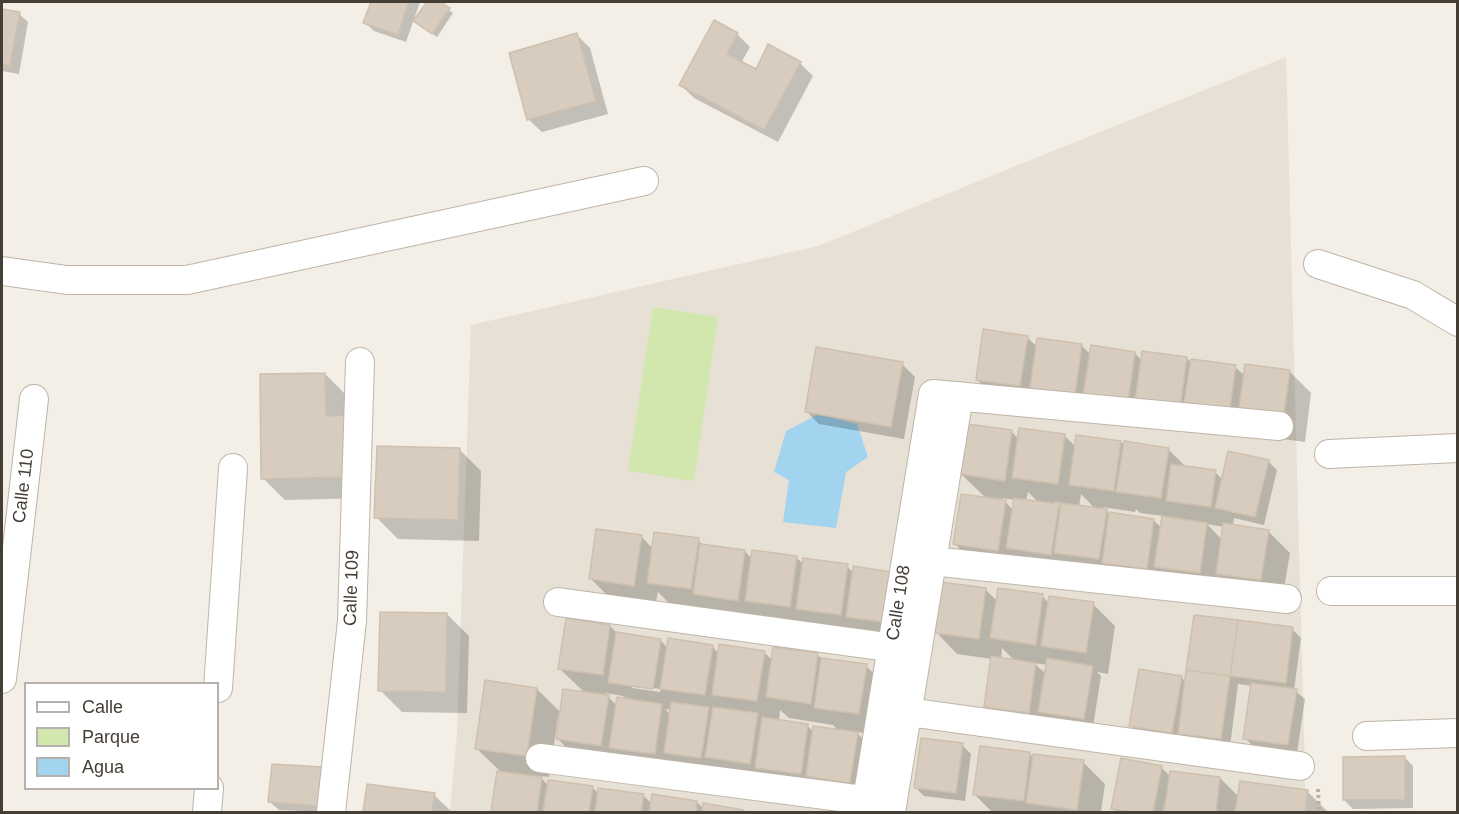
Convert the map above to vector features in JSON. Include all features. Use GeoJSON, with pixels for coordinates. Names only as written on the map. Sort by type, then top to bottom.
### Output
{"type":"FeatureCollection","features":[{"type":"Feature","properties":{"kind":"street"},"geometry":{"type":"LineString","coordinates":[[2,271],[67,280],[187,280],[644,181]]}},
{"type":"Feature","properties":{"kind":"street"},"geometry":{"type":"LineString","coordinates":[[1318,264],[1413,295],[1458,322]]}},
{"type":"Feature","properties":{"kind":"street","name":"Calle 109"},"geometry":{"type":"LineString","coordinates":[[331,813],[352,621],[360,362]]}},
{"type":"Feature","properties":{"kind":"street","name":"Calle 108"},"geometry":{"type":"LineString","coordinates":[[879,807],[946,395],[1280,426]]}},
{"type":"Feature","properties":{"kind":"street","name":"Calle 110"},"geometry":{"type":"LineString","coordinates":[[2,680],[34,399]]}},
{"type":"Feature","properties":{"kind":"street"},"geometry":{"type":"LineString","coordinates":[[1329,454],[1458,448]]}},
{"type":"Feature","properties":{"kind":"street"},"geometry":{"type":"LineString","coordinates":[[218,682],[232,468]]}},
{"type":"Feature","properties":{"kind":"street"},"geometry":{"type":"LineString","coordinates":[[919,560],[1287,599]]}},
{"type":"Feature","properties":{"kind":"street"},"geometry":{"type":"LineString","coordinates":[[1332,591],[1458,591]]}},
{"type":"Feature","properties":{"kind":"street"},"geometry":{"type":"LineString","coordinates":[[558,602],[905,649]]}},
{"type":"Feature","properties":{"kind":"street"},"geometry":{"type":"LineString","coordinates":[[895,711],[1300,766]]}},
{"type":"Feature","properties":{"kind":"street"},"geometry":{"type":"LineString","coordinates":[[1367,736],[1458,733]]}},
{"type":"Feature","properties":{"kind":"street"},"geometry":{"type":"LineString","coordinates":[[540,758],[879,807]]}},
{"type":"Feature","properties":{"kind":"street"},"geometry":{"type":"LineString","coordinates":[[207,813],[209,790]]}},
{"type":"Feature","properties":{"kind":"shaded area"},"geometry":{"type":"Polygon","coordinates":[[[1286,57],[1306,812],[450,812],[457,732],[471,325],[818,246],[1286,57]]]}},
{"type":"Feature","properties":{"kind":"green space"},"geometry":{"type":"Polygon","coordinates":[[[653,307],[718,317],[694,481],[628,471],[653,307]]]}},
{"type":"Feature","properties":{"kind":"water"},"geometry":{"type":"Polygon","coordinates":[[[819,414],[857,424],[868,457],[846,472],[836,528],[783,522],[789,480],[774,472],[786,431],[819,414]]]}},
{"type":"Feature","properties":{"kind":"building"},"geometry":{"type":"Polygon","coordinates":[[[371,2],[409,2],[398,35],[363,23],[371,2]]]}},
{"type":"Feature","properties":{"kind":"building"},"geometry":{"type":"Polygon","coordinates":[[[427,2],[441,2],[450,8],[432,34],[413,21],[427,2]]]}},
{"type":"Feature","properties":{"kind":"building"},"geometry":{"type":"Polygon","coordinates":[[[2,9],[20,12],[10,66],[2,64],[2,9]]]}},
{"type":"Feature","properties":{"kind":"building"},"geometry":{"type":"Polygon","coordinates":[[[714,20],[738,33],[727,54],[756,69],[768,44],[801,62],[764,130],[679,85],[714,20]]]}},
{"type":"Feature","properties":{"kind":"building"},"geometry":{"type":"Polygon","coordinates":[[[577,33],[596,101],[527,120],[509,53],[577,33]]]}},
{"type":"Feature","properties":{"kind":"building"},"geometry":{"type":"Polygon","coordinates":[[[983,329],[1028,336],[1020,386],[976,380],[983,329]]]}},
{"type":"Feature","properties":{"kind":"building"},"geometry":{"type":"Polygon","coordinates":[[[1037,338],[1082,344],[1075,395],[1030,388],[1037,338]]]}},
{"type":"Feature","properties":{"kind":"building"},"geometry":{"type":"Polygon","coordinates":[[[1091,345],[1135,352],[1128,402],[1083,396],[1091,345]]]}},
{"type":"Feature","properties":{"kind":"building"},"geometry":{"type":"Polygon","coordinates":[[[816,347],[903,362],[891,427],[805,412],[816,347]]]}},
{"type":"Feature","properties":{"kind":"building"},"geometry":{"type":"Polygon","coordinates":[[[1142,351],[1187,357],[1180,408],[1135,401],[1142,351]]]}},
{"type":"Feature","properties":{"kind":"building"},"geometry":{"type":"Polygon","coordinates":[[[1191,359],[1236,365],[1229,416],[1183,409],[1191,359]]]}},
{"type":"Feature","properties":{"kind":"building"},"geometry":{"type":"Polygon","coordinates":[[[1245,364],[1290,370],[1283,421],[1238,414],[1245,364]]]}},
{"type":"Feature","properties":{"kind":"building"},"geometry":{"type":"Polygon","coordinates":[[[325,373],[326,416],[348,415],[349,477],[261,479],[260,374],[325,373]]]}},
{"type":"Feature","properties":{"kind":"building"},"geometry":{"type":"Polygon","coordinates":[[[967,424],[1012,430],[1005,481],[960,474],[967,424]]]}},
{"type":"Feature","properties":{"kind":"building"},"geometry":{"type":"Polygon","coordinates":[[[1019,428],[1065,434],[1058,484],[1012,478],[1019,428]]]}},
{"type":"Feature","properties":{"kind":"building"},"geometry":{"type":"Polygon","coordinates":[[[1076,435],[1121,441],[1114,491],[1069,485],[1076,435]]]}},
{"type":"Feature","properties":{"kind":"building"},"geometry":{"type":"Polygon","coordinates":[[[1124,441],[1169,448],[1161,498],[1116,492],[1124,441]]]}},
{"type":"Feature","properties":{"kind":"building"},"geometry":{"type":"Polygon","coordinates":[[[377,446],[460,448],[458,520],[374,518],[377,446]]]}},
{"type":"Feature","properties":{"kind":"building"},"geometry":{"type":"Polygon","coordinates":[[[1228,451],[1269,460],[1255,517],[1215,508],[1228,451]]]}},
{"type":"Feature","properties":{"kind":"building"},"geometry":{"type":"Polygon","coordinates":[[[1171,464],[1216,470],[1211,507],[1166,501],[1171,464]]]}},
{"type":"Feature","properties":{"kind":"building"},"geometry":{"type":"Polygon","coordinates":[[[961,494],[1006,500],[998,551],[953,544],[961,494]]]}},
{"type":"Feature","properties":{"kind":"building"},"geometry":{"type":"Polygon","coordinates":[[[1014,498],[1059,504],[1051,555],[1006,548],[1014,498]]]}},
{"type":"Feature","properties":{"kind":"building"},"geometry":{"type":"Polygon","coordinates":[[[1061,503],[1107,509],[1099,559],[1054,553],[1061,503]]]}},
{"type":"Feature","properties":{"kind":"building"},"geometry":{"type":"Polygon","coordinates":[[[1109,512],[1154,519],[1147,569],[1102,563],[1109,512]]]}},
{"type":"Feature","properties":{"kind":"building"},"geometry":{"type":"Polygon","coordinates":[[[1162,516],[1207,523],[1200,573],[1154,567],[1162,516]]]}},
{"type":"Feature","properties":{"kind":"building"},"geometry":{"type":"Polygon","coordinates":[[[1223,523],[1269,530],[1261,580],[1216,574],[1223,523]]]}},
{"type":"Feature","properties":{"kind":"building"},"geometry":{"type":"Polygon","coordinates":[[[596,529],[642,535],[634,586],[589,579],[596,529]]]}},
{"type":"Feature","properties":{"kind":"building"},"geometry":{"type":"Polygon","coordinates":[[[654,532],[699,538],[691,589],[647,583],[654,532]]]}},
{"type":"Feature","properties":{"kind":"building"},"geometry":{"type":"Polygon","coordinates":[[[700,544],[745,550],[738,601],[693,594],[700,544]]]}},
{"type":"Feature","properties":{"kind":"building"},"geometry":{"type":"Polygon","coordinates":[[[752,550],[797,556],[790,607],[745,601],[752,550]]]}},
{"type":"Feature","properties":{"kind":"building"},"geometry":{"type":"Polygon","coordinates":[[[803,558],[848,564],[841,615],[796,609],[803,558]]]}},
{"type":"Feature","properties":{"kind":"building"},"geometry":{"type":"Polygon","coordinates":[[[853,566],[898,573],[891,623],[846,617],[853,566]]]}},
{"type":"Feature","properties":{"kind":"building"},"geometry":{"type":"Polygon","coordinates":[[[941,582],[986,588],[979,639],[934,633],[941,582]]]}},
{"type":"Feature","properties":{"kind":"building"},"geometry":{"type":"Polygon","coordinates":[[[998,588],[1043,594],[1036,645],[990,638],[998,588]]]}},
{"type":"Feature","properties":{"kind":"building"},"geometry":{"type":"Polygon","coordinates":[[[1049,596],[1094,602],[1086,653],[1041,646],[1049,596]]]}},
{"type":"Feature","properties":{"kind":"building"},"geometry":{"type":"Polygon","coordinates":[[[380,612],[447,613],[446,692],[378,691],[380,612]]]}},
{"type":"Feature","properties":{"kind":"building"},"geometry":{"type":"Polygon","coordinates":[[[1194,615],[1238,620],[1230,676],[1186,670],[1194,615]]]}},
{"type":"Feature","properties":{"kind":"building"},"geometry":{"type":"Polygon","coordinates":[[[566,618],[610,625],[603,675],[558,669],[566,618]]]}},
{"type":"Feature","properties":{"kind":"building"},"geometry":{"type":"Polygon","coordinates":[[[1238,620],[1293,627],[1286,683],[1230,676],[1238,620]]]}},
{"type":"Feature","properties":{"kind":"building"},"geometry":{"type":"Polygon","coordinates":[[[616,632],[661,639],[653,689],[608,683],[616,632]]]}},
{"type":"Feature","properties":{"kind":"building"},"geometry":{"type":"Polygon","coordinates":[[[668,638],[713,645],[705,695],[660,689],[668,638]]]}},
{"type":"Feature","properties":{"kind":"building"},"geometry":{"type":"Polygon","coordinates":[[[719,644],[765,651],[757,701],[712,695],[719,644]]]}},
{"type":"Feature","properties":{"kind":"building"},"geometry":{"type":"Polygon","coordinates":[[[773,647],[818,653],[811,704],[766,697],[773,647]]]}},
{"type":"Feature","properties":{"kind":"building"},"geometry":{"type":"Polygon","coordinates":[[[991,656],[1036,663],[1029,713],[984,707],[991,656]]]}},
{"type":"Feature","properties":{"kind":"building"},"geometry":{"type":"Polygon","coordinates":[[[821,658],[867,664],[859,714],[814,708],[821,658]]]}},
{"type":"Feature","properties":{"kind":"building"},"geometry":{"type":"Polygon","coordinates":[[[1047,658],[1093,666],[1084,719],[1038,712],[1047,658]]]}},
{"type":"Feature","properties":{"kind":"building"},"geometry":{"type":"Polygon","coordinates":[[[1139,669],[1182,676],[1172,733],[1129,726],[1139,669]]]}},
{"type":"Feature","properties":{"kind":"building"},"geometry":{"type":"Polygon","coordinates":[[[1186,670],[1230,676],[1221,739],[1178,734],[1186,670]]]}},
{"type":"Feature","properties":{"kind":"building"},"geometry":{"type":"Polygon","coordinates":[[[485,680],[537,688],[527,756],[475,749],[485,680]]]}},
{"type":"Feature","properties":{"kind":"building"},"geometry":{"type":"Polygon","coordinates":[[[1251,683],[1297,689],[1288,745],[1243,739],[1251,683]]]}},
{"type":"Feature","properties":{"kind":"building"},"geometry":{"type":"Polygon","coordinates":[[[563,689],[609,695],[601,746],[556,739],[563,689]]]}},
{"type":"Feature","properties":{"kind":"building"},"geometry":{"type":"Polygon","coordinates":[[[617,697],[662,704],[655,754],[609,748],[617,697]]]}},
{"type":"Feature","properties":{"kind":"building"},"geometry":{"type":"Polygon","coordinates":[[[671,702],[709,707],[701,758],[664,753],[671,702]]]}},
{"type":"Feature","properties":{"kind":"building"},"geometry":{"type":"Polygon","coordinates":[[[713,707],[758,713],[750,764],[705,757],[713,707]]]}},
{"type":"Feature","properties":{"kind":"building"},"geometry":{"type":"Polygon","coordinates":[[[762,717],[808,724],[801,774],[755,768],[762,717]]]}},
{"type":"Feature","properties":{"kind":"building"},"geometry":{"type":"Polygon","coordinates":[[[813,726],[858,732],[850,783],[806,776],[813,726]]]}},
{"type":"Feature","properties":{"kind":"building"},"geometry":{"type":"Polygon","coordinates":[[[921,738],[963,743],[956,793],[914,788],[921,738]]]}},
{"type":"Feature","properties":{"kind":"building"},"geometry":{"type":"Polygon","coordinates":[[[980,746],[1030,752],[1024,801],[973,795],[980,746]]]}},
{"type":"Feature","properties":{"kind":"building"},"geometry":{"type":"Polygon","coordinates":[[[1033,754],[1084,760],[1077,810],[1026,803],[1033,754]]]}},
{"type":"Feature","properties":{"kind":"building"},"geometry":{"type":"Polygon","coordinates":[[[1405,756],[1405,800],[1343,800],[1343,757],[1405,756]]]}},
{"type":"Feature","properties":{"kind":"building"},"geometry":{"type":"Polygon","coordinates":[[[1121,758],[1162,766],[1153,812],[1111,809],[1121,758]]]}},
{"type":"Feature","properties":{"kind":"building"},"geometry":{"type":"Polygon","coordinates":[[[272,764],[322,767],[319,806],[268,802],[272,764]]]}},
{"type":"Feature","properties":{"kind":"building"},"geometry":{"type":"Polygon","coordinates":[[[497,771],[542,777],[537,812],[491,812],[497,771]]]}},
{"type":"Feature","properties":{"kind":"building"},"geometry":{"type":"Polygon","coordinates":[[[1170,771],[1220,777],[1216,812],[1164,812],[1170,771]]]}},
{"type":"Feature","properties":{"kind":"building"},"geometry":{"type":"Polygon","coordinates":[[[548,780],[593,786],[589,812],[543,812],[548,780]]]}},
{"type":"Feature","properties":{"kind":"building"},"geometry":{"type":"Polygon","coordinates":[[[1240,781],[1308,790],[1305,812],[1235,812],[1240,781]]]}},
{"type":"Feature","properties":{"kind":"building"},"geometry":{"type":"Polygon","coordinates":[[[367,784],[435,793],[432,812],[363,812],[367,784]]]}},
{"type":"Feature","properties":{"kind":"building"},"geometry":{"type":"Polygon","coordinates":[[[598,788],[644,794],[641,812],[595,812],[598,788]]]}},
{"type":"Feature","properties":{"kind":"building"},"geometry":{"type":"Polygon","coordinates":[[[652,794],[697,801],[696,812],[649,812],[652,794]]]}},
{"type":"Feature","properties":{"kind":"building"},"geometry":{"type":"Polygon","coordinates":[[[703,803],[744,810],[743,812],[702,812],[703,803]]]}}]}
